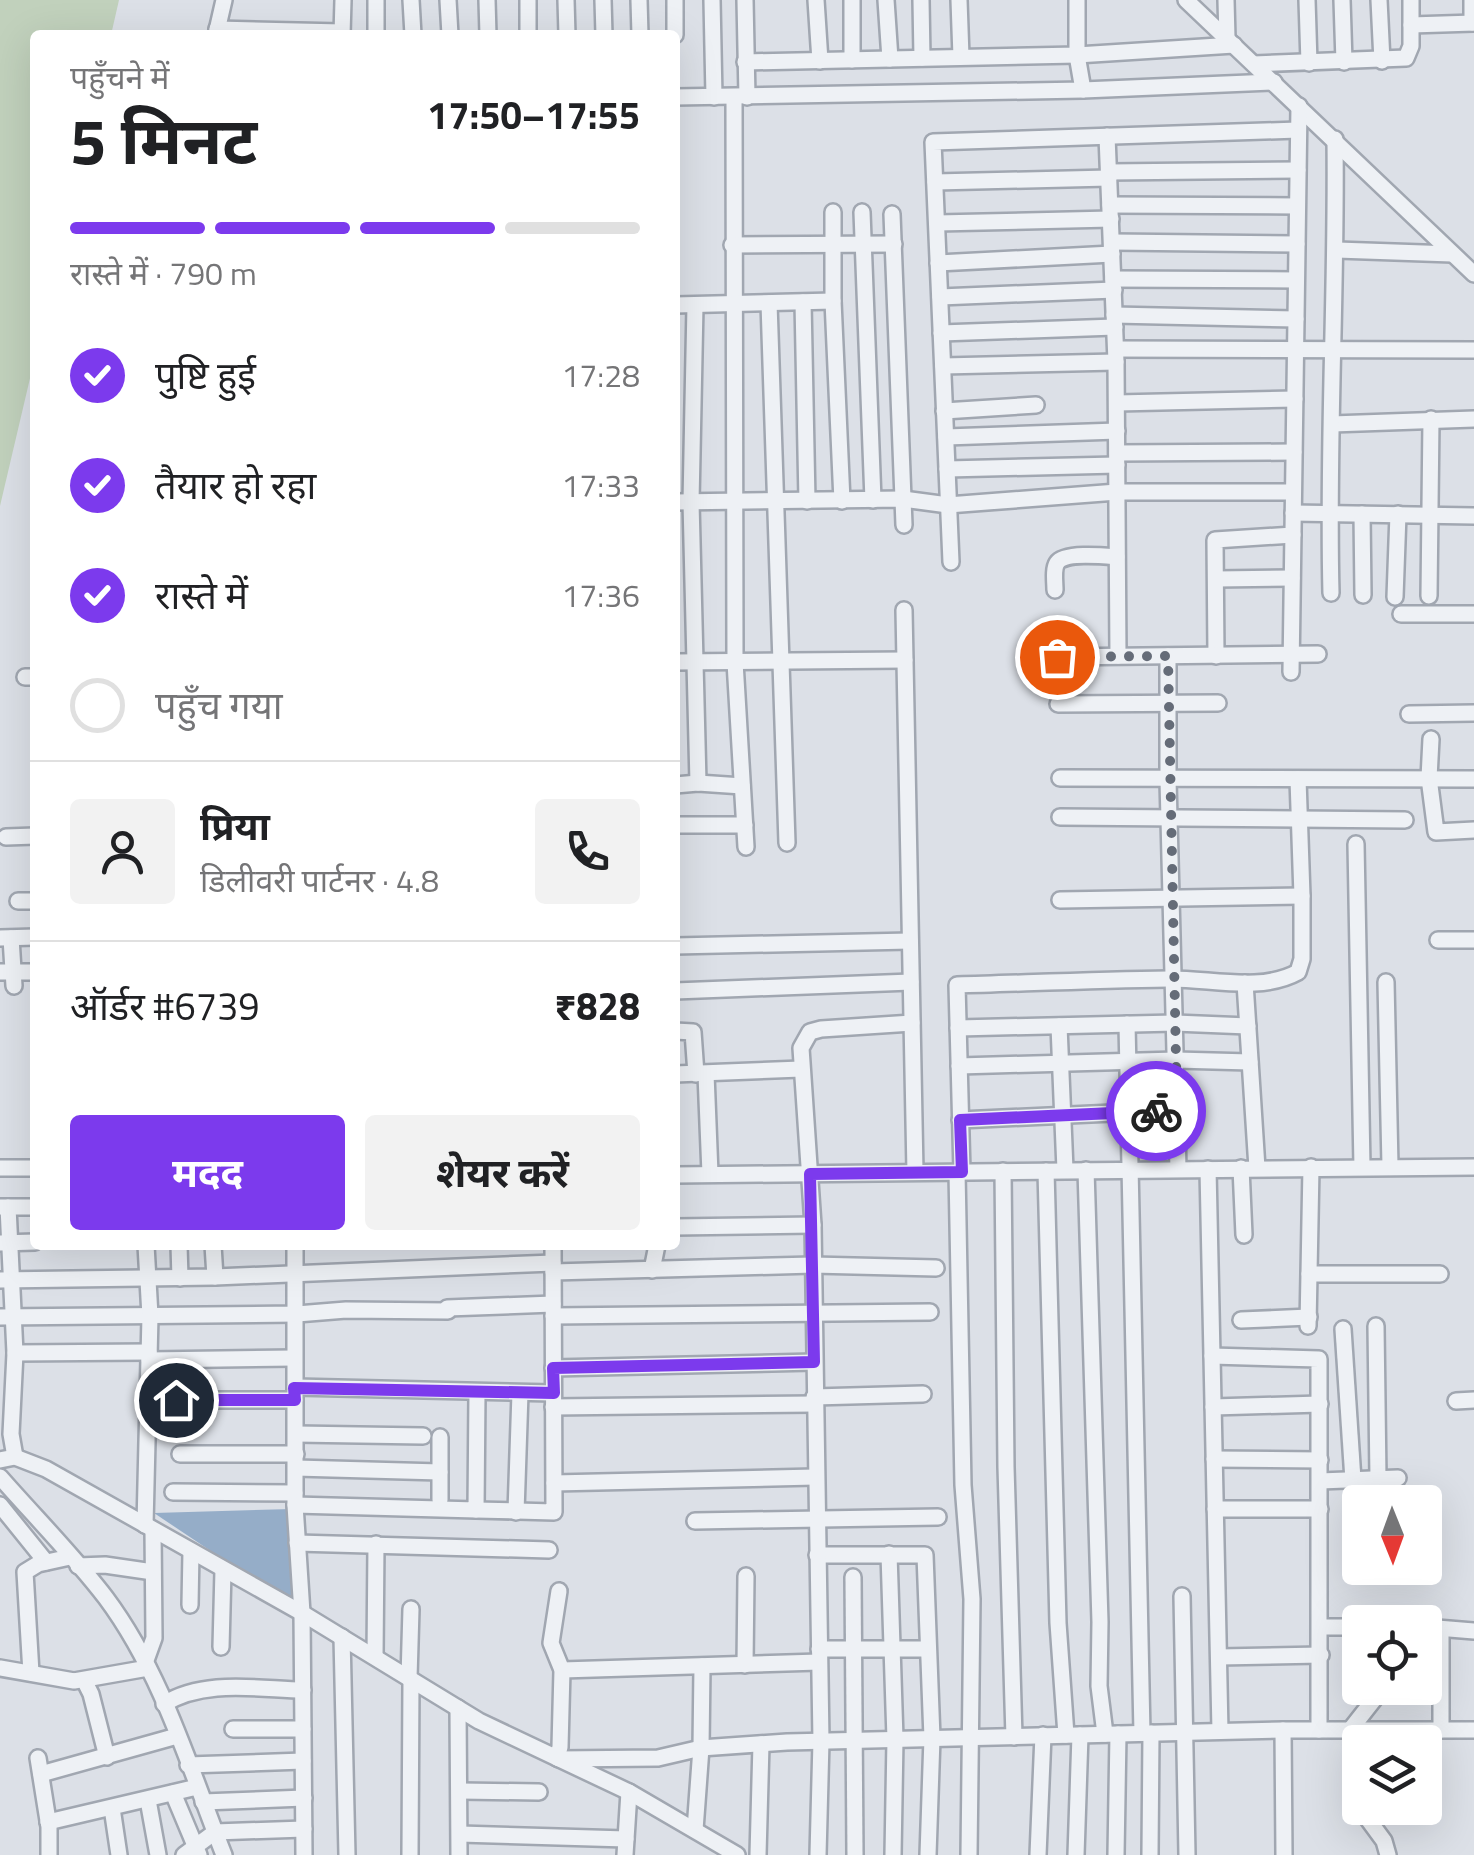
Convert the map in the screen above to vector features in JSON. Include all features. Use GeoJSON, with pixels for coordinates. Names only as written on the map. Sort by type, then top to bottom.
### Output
{"type":"FeatureCollection","features":[{"type":"Feature","properties":{"kind":"street"},"geometry":{"type":"LineString","coordinates":[[216,30],[224,0]]}},
{"type":"Feature","properties":{"kind":"street"},"geometry":{"type":"LineString","coordinates":[[342,30],[343,0]]}},
{"type":"Feature","properties":{"kind":"street"},"geometry":{"type":"LineString","coordinates":[[376,0],[376,30]]}},
{"type":"Feature","properties":{"kind":"street"},"geometry":{"type":"LineString","coordinates":[[411,0],[412,30]]}},
{"type":"Feature","properties":{"kind":"street"},"geometry":{"type":"LineString","coordinates":[[448,0],[450,30]]}},
{"type":"Feature","properties":{"kind":"street"},"geometry":{"type":"LineString","coordinates":[[487,0],[488,30]]}},
{"type":"Feature","properties":{"kind":"street"},"geometry":{"type":"LineString","coordinates":[[528,0],[528,30]]}},
{"type":"Feature","properties":{"kind":"street"},"geometry":{"type":"LineString","coordinates":[[566,0],[567,30]]}},
{"type":"Feature","properties":{"kind":"street"},"geometry":{"type":"LineString","coordinates":[[603,0],[604,30]]}},
{"type":"Feature","properties":{"kind":"street"},"geometry":{"type":"LineString","coordinates":[[639,0],[640,30]]}},
{"type":"Feature","properties":{"kind":"street"},"geometry":{"type":"LineString","coordinates":[[675,0],[675,30]]}},
{"type":"Feature","properties":{"kind":"street"},"geometry":{"type":"LineString","coordinates":[[712,0],[714,97]]}},
{"type":"Feature","properties":{"kind":"street"},"geometry":{"type":"LineString","coordinates":[[744,0],[745,62],[732,246],[735,662],[746,848]]}},
{"type":"Feature","properties":{"kind":"street"},"geometry":{"type":"LineString","coordinates":[[816,0],[820,60]]}},
{"type":"Feature","properties":{"kind":"street"},"geometry":{"type":"LineString","coordinates":[[852,0],[852,60]]}},
{"type":"Feature","properties":{"kind":"street"},"geometry":{"type":"LineString","coordinates":[[886,0],[890,59]]}},
{"type":"Feature","properties":{"kind":"street"},"geometry":{"type":"LineString","coordinates":[[921,0],[922,58]]}},
{"type":"Feature","properties":{"kind":"street"},"geometry":{"type":"LineString","coordinates":[[959,0],[961,57]]}},
{"type":"Feature","properties":{"kind":"street"},"geometry":{"type":"LineString","coordinates":[[1077,0],[1083,90]]}},
{"type":"Feature","properties":{"kind":"street"},"geometry":{"type":"LineString","coordinates":[[1226,0],[1231,42]]}},
{"type":"Feature","properties":{"kind":"street"},"geometry":{"type":"LineString","coordinates":[[1307,0],[1308,63]]}},
{"type":"Feature","properties":{"kind":"street"},"geometry":{"type":"LineString","coordinates":[[1342,0],[1344,62]]}},
{"type":"Feature","properties":{"kind":"street"},"geometry":{"type":"LineString","coordinates":[[1379,0],[1382,61]]}},
{"type":"Feature","properties":{"kind":"street"},"geometry":{"type":"LineString","coordinates":[[1254,64],[1406,58],[1410,54],[1411,0]]}},
{"type":"Feature","properties":{"kind":"street"},"geometry":{"type":"LineString","coordinates":[[1411,25],[1473,23],[1472,0]]}},
{"type":"Feature","properties":{"kind":"street"},"geometry":{"type":"LineString","coordinates":[[1193,3],[1474,274]]}},
{"type":"Feature","properties":{"kind":"street"},"geometry":{"type":"LineString","coordinates":[[745,62],[1078,55],[1231,42]]}},
{"type":"Feature","properties":{"kind":"street"},"geometry":{"type":"LineString","coordinates":[[680,98],[1274,82]]}},
{"type":"Feature","properties":{"kind":"street"},"geometry":{"type":"LineString","coordinates":[[1291,672],[1299,106]]}},
{"type":"Feature","properties":{"kind":"street"},"geometry":{"type":"LineString","coordinates":[[951,562],[933,142],[1298,130]]}},
{"type":"Feature","properties":{"kind":"street"},"geometry":{"type":"LineString","coordinates":[[1108,136],[1116,356],[1118,656]]}},
{"type":"Feature","properties":{"kind":"street"},"geometry":{"type":"LineString","coordinates":[[1331,593],[1329,513],[1337,250],[1334,140]]}},
{"type":"Feature","properties":{"kind":"street"},"geometry":{"type":"LineString","coordinates":[[935,182],[1298,170]]}},
{"type":"Feature","properties":{"kind":"street"},"geometry":{"type":"LineString","coordinates":[[936,223],[1297,206]]}},
{"type":"Feature","properties":{"kind":"street"},"geometry":{"type":"LineString","coordinates":[[833,212],[842,501]]}},
{"type":"Feature","properties":{"kind":"street"},"geometry":{"type":"LineString","coordinates":[[862,212],[873,500]]}},
{"type":"Feature","properties":{"kind":"street"},"geometry":{"type":"LineString","coordinates":[[892,214],[904,525]]}},
{"type":"Feature","properties":{"kind":"street"},"geometry":{"type":"LineString","coordinates":[[732,246],[894,244]]}},
{"type":"Feature","properties":{"kind":"street"},"geometry":{"type":"LineString","coordinates":[[938,262],[1112,248],[1297,244]]}},
{"type":"Feature","properties":{"kind":"street"},"geometry":{"type":"LineString","coordinates":[[1337,250],[1452,254]]}},
{"type":"Feature","properties":{"kind":"street"},"geometry":{"type":"LineString","coordinates":[[940,297],[1113,284],[1296,280]]}},
{"type":"Feature","properties":{"kind":"street"},"geometry":{"type":"LineString","coordinates":[[680,305],[833,301]]}},
{"type":"Feature","properties":{"kind":"street"},"geometry":{"type":"LineString","coordinates":[[802,302],[807,501]]}},
{"type":"Feature","properties":{"kind":"street"},"geometry":{"type":"LineString","coordinates":[[769,303],[787,843]]}},
{"type":"Feature","properties":{"kind":"street"},"geometry":{"type":"LineString","coordinates":[[694,305],[683,502],[695,662],[698,783]]}},
{"type":"Feature","properties":{"kind":"street"},"geometry":{"type":"LineString","coordinates":[[941,333],[1115,321],[1296,319]]}},
{"type":"Feature","properties":{"kind":"street"},"geometry":{"type":"LineString","coordinates":[[942,366],[1116,356],[1474,350]]}},
{"type":"Feature","properties":{"kind":"street"},"geometry":{"type":"LineString","coordinates":[[1116,403],[1295,400]]}},
{"type":"Feature","properties":{"kind":"street"},"geometry":{"type":"LineString","coordinates":[[944,410],[1036,405]]}},
{"type":"Feature","properties":{"kind":"street"},"geometry":{"type":"LineString","coordinates":[[1332,424],[1474,418]]}},
{"type":"Feature","properties":{"kind":"street"},"geometry":{"type":"LineString","coordinates":[[1429,596],[1431,419]]}},
{"type":"Feature","properties":{"kind":"street"},"geometry":{"type":"LineString","coordinates":[[946,436],[1117,431]]}},
{"type":"Feature","properties":{"kind":"street"},"geometry":{"type":"LineString","coordinates":[[947,469],[1294,452]]}},
{"type":"Feature","properties":{"kind":"street"},"geometry":{"type":"LineString","coordinates":[[683,502],[904,500],[948,505],[1117,492],[1293,492]]}},
{"type":"Feature","properties":{"kind":"street"},"geometry":{"type":"LineString","coordinates":[[1293,513],[1474,516]]}},
{"type":"Feature","properties":{"kind":"street"},"geometry":{"type":"LineString","coordinates":[[1362,514],[1363,595]]}},
{"type":"Feature","properties":{"kind":"street"},"geometry":{"type":"LineString","coordinates":[[1395,597],[1398,514]]}},
{"type":"Feature","properties":{"kind":"street"},"geometry":{"type":"LineString","coordinates":[[1216,656],[1215,540],[1293,535]]}},
{"type":"Feature","properties":{"kind":"street"},"geometry":{"type":"LineString","coordinates":[[1055,590],[1056,564],[1060,559],[1118,556]]}},
{"type":"Feature","properties":{"kind":"street"},"geometry":{"type":"LineString","coordinates":[[1216,579],[1292,578]]}},
{"type":"Feature","properties":{"kind":"street"},"geometry":{"type":"LineString","coordinates":[[904,610],[914,1172]]}},
{"type":"Feature","properties":{"kind":"street"},"geometry":{"type":"LineString","coordinates":[[1401,614],[1474,614]]}},
{"type":"Feature","properties":{"kind":"street"},"geometry":{"type":"LineString","coordinates":[[1057,657],[1318,654]]}},
{"type":"Feature","properties":{"kind":"street"},"geometry":{"type":"LineString","coordinates":[[1168,656],[1178,1169]]}},
{"type":"Feature","properties":{"kind":"street"},"geometry":{"type":"LineString","coordinates":[[680,662],[905,660]]}},
{"type":"Feature","properties":{"kind":"street"},"geometry":{"type":"LineString","coordinates":[[1058,704],[1218,704]]}},
{"type":"Feature","properties":{"kind":"street"},"geometry":{"type":"LineString","coordinates":[[1409,714],[1474,713]]}},
{"type":"Feature","properties":{"kind":"street"},"geometry":{"type":"LineString","coordinates":[[1431,739],[1429,778],[1436,832],[1474,830]]}},
{"type":"Feature","properties":{"kind":"street"},"geometry":{"type":"LineString","coordinates":[[1060,778],[1474,778]]}},
{"type":"Feature","properties":{"kind":"street"},"geometry":{"type":"LineString","coordinates":[[969,1855],[972,1598],[963,1485],[957,985],[1173,979],[1245,983],[1287,978],[1298,972],[1302,959],[1302,896],[1298,779]]}},
{"type":"Feature","properties":{"kind":"street"},"geometry":{"type":"LineString","coordinates":[[680,785],[742,786]]}},
{"type":"Feature","properties":{"kind":"street"},"geometry":{"type":"LineString","coordinates":[[1060,816],[1405,820]]}},
{"type":"Feature","properties":{"kind":"street"},"geometry":{"type":"LineString","coordinates":[[680,825],[745,825]]}},
{"type":"Feature","properties":{"kind":"street"},"geometry":{"type":"LineString","coordinates":[[6,837],[30,836]]}},
{"type":"Feature","properties":{"kind":"street"},"geometry":{"type":"LineString","coordinates":[[1356,844],[1362,1167]]}},
{"type":"Feature","properties":{"kind":"street"},"geometry":{"type":"LineString","coordinates":[[1060,900],[1302,896]]}},
{"type":"Feature","properties":{"kind":"street"},"geometry":{"type":"LineString","coordinates":[[18,901],[30,901]]}},
{"type":"Feature","properties":{"kind":"street"},"geometry":{"type":"LineString","coordinates":[[6,938],[9,977]]}},
{"type":"Feature","properties":{"kind":"street"},"geometry":{"type":"LineString","coordinates":[[680,946],[910,940]]}},
{"type":"Feature","properties":{"kind":"street"},"geometry":{"type":"LineString","coordinates":[[1438,940],[1474,940]]}},
{"type":"Feature","properties":{"kind":"street"},"geometry":{"type":"LineString","coordinates":[[680,991],[911,982]]}},
{"type":"Feature","properties":{"kind":"street"},"geometry":{"type":"LineString","coordinates":[[1386,982],[1390,1166]]}},
{"type":"Feature","properties":{"kind":"street"},"geometry":{"type":"LineString","coordinates":[[1244,1235],[1250,1062],[1245,983]]}},
{"type":"Feature","properties":{"kind":"street"},"geometry":{"type":"LineString","coordinates":[[958,1028],[1174,1023],[1248,1026]]}},
{"type":"Feature","properties":{"kind":"street"},"geometry":{"type":"LineString","coordinates":[[818,1855],[822,1741],[813,1225],[801,1048],[810,1032],[912,1024]]}},
{"type":"Feature","properties":{"kind":"street"},"geometry":{"type":"LineString","coordinates":[[1128,1024],[1150,1855]]}},
{"type":"Feature","properties":{"kind":"street"},"geometry":{"type":"LineString","coordinates":[[1059,1026],[1064,1170]]}},
{"type":"Feature","properties":{"kind":"street"},"geometry":{"type":"LineString","coordinates":[[680,1031],[693,1032],[710,1174]]}},
{"type":"Feature","properties":{"kind":"street"},"geometry":{"type":"LineString","coordinates":[[959,1066],[1176,1060],[1250,1062]]}},
{"type":"Feature","properties":{"kind":"street"},"geometry":{"type":"LineString","coordinates":[[680,1074],[801,1069]]}},
{"type":"Feature","properties":{"kind":"street"},"geometry":{"type":"LineString","coordinates":[[960,1120],[1177,1110]]}},
{"type":"Feature","properties":{"kind":"street"},"geometry":{"type":"LineString","coordinates":[[1241,1320],[1309,1321],[1311,1167]]}},
{"type":"Feature","properties":{"kind":"street"},"geometry":{"type":"LineString","coordinates":[[680,1174],[1474,1167]]}},
{"type":"Feature","properties":{"kind":"street"},"geometry":{"type":"LineString","coordinates":[[0,1168],[30,1168]]}},
{"type":"Feature","properties":{"kind":"street"},"geometry":{"type":"LineString","coordinates":[[1208,1169],[1220,1731]]}},
{"type":"Feature","properties":{"kind":"street"},"geometry":{"type":"LineString","coordinates":[[1086,1170],[1100,1602],[1099,1686],[1112,1734],[1116,1855]]}},
{"type":"Feature","properties":{"kind":"street"},"geometry":{"type":"LineString","coordinates":[[1003,1171],[1014,1736]]}},
{"type":"Feature","properties":{"kind":"street"},"geometry":{"type":"LineString","coordinates":[[1046,1171],[1058,1622],[1073,1735],[1076,1855]]}},
{"type":"Feature","properties":{"kind":"street"},"geometry":{"type":"LineString","coordinates":[[30,1207],[4,1207],[7,1317],[15,1353],[7,1452],[46,1469],[302,1613],[458,1708],[630,1792],[694,1830],[717,1849],[737,1855]]}},
{"type":"Feature","properties":{"kind":"street"},"geometry":{"type":"LineString","coordinates":[[680,1227],[813,1225]]}},
{"type":"Feature","properties":{"kind":"street"},"geometry":{"type":"LineString","coordinates":[[146,1250],[154,1638],[146,1666]]}},
{"type":"Feature","properties":{"kind":"street"},"geometry":{"type":"LineString","coordinates":[[180,1250],[180,1278]]}},
{"type":"Feature","properties":{"kind":"street"},"geometry":{"type":"LineString","coordinates":[[214,1250],[215,1277]]}},
{"type":"Feature","properties":{"kind":"street"},"geometry":{"type":"LineString","coordinates":[[295,1250],[295,1499],[302,1613],[304,1855]]}},
{"type":"Feature","properties":{"kind":"street"},"geometry":{"type":"LineString","coordinates":[[173,1492],[554,1512],[553,1250]]}},
{"type":"Feature","properties":{"kind":"street"},"geometry":{"type":"LineString","coordinates":[[652,1270],[655,1250]]}},
{"type":"Feature","properties":{"kind":"street"},"geometry":{"type":"LineString","coordinates":[[6,1280],[553,1268],[936,1268]]}},
{"type":"Feature","properties":{"kind":"street"},"geometry":{"type":"LineString","coordinates":[[1309,1274],[1440,1274]]}},
{"type":"Feature","properties":{"kind":"street"},"geometry":{"type":"LineString","coordinates":[[7,1317],[346,1310],[930,1312]]}},
{"type":"Feature","properties":{"kind":"street"},"geometry":{"type":"LineString","coordinates":[[1376,1326],[1378,1479]]}},
{"type":"Feature","properties":{"kind":"street"},"geometry":{"type":"LineString","coordinates":[[1343,1328],[1352,1480]]}},
{"type":"Feature","properties":{"kind":"street"},"geometry":{"type":"LineString","coordinates":[[15,1353],[294,1358]]}},
{"type":"Feature","properties":{"kind":"street"},"geometry":{"type":"LineString","coordinates":[[1212,1356],[1320,1358],[1319,1730]]}},
{"type":"Feature","properties":{"kind":"street"},"geometry":{"type":"LineString","coordinates":[[553,1368],[814,1362]]}},
{"type":"Feature","properties":{"kind":"street"},"geometry":{"type":"LineString","coordinates":[[476,1392],[476,1510]]}},
{"type":"Feature","properties":{"kind":"street"},"geometry":{"type":"LineString","coordinates":[[176,1400],[295,1394],[520,1392],[553,1400],[814,1401],[924,1394]]}},
{"type":"Feature","properties":{"kind":"street"},"geometry":{"type":"LineString","coordinates":[[516,1512],[520,1392]]}},
{"type":"Feature","properties":{"kind":"street"},"geometry":{"type":"LineString","coordinates":[[1456,1401],[1474,1400]]}},
{"type":"Feature","properties":{"kind":"street"},"geometry":{"type":"LineString","coordinates":[[1213,1407],[1320,1404]]}},
{"type":"Feature","properties":{"kind":"street"},"geometry":{"type":"LineString","coordinates":[[296,1434],[432,1436],[440,1472],[440,1500]]}},
{"type":"Feature","properties":{"kind":"street"},"geometry":{"type":"LineString","coordinates":[[180,1454],[440,1472]]}},
{"type":"Feature","properties":{"kind":"street"},"geometry":{"type":"LineString","coordinates":[[1214,1459],[1320,1460]]}},
{"type":"Feature","properties":{"kind":"street"},"geometry":{"type":"LineString","coordinates":[[0,1477],[106,1599],[146,1666],[224,1855]]}},
{"type":"Feature","properties":{"kind":"street"},"geometry":{"type":"LineString","coordinates":[[554,1483],[815,1477]]}},
{"type":"Feature","properties":{"kind":"street"},"geometry":{"type":"LineString","coordinates":[[1320,1481],[1398,1478]]}},
{"type":"Feature","properties":{"kind":"street"},"geometry":{"type":"LineString","coordinates":[[0,1504],[46,1562]]}},
{"type":"Feature","properties":{"kind":"street"},"geometry":{"type":"LineString","coordinates":[[1216,1510],[1320,1509]]}},
{"type":"Feature","properties":{"kind":"street"},"geometry":{"type":"LineString","coordinates":[[695,1521],[938,1517]]}},
{"type":"Feature","properties":{"kind":"street"},"geometry":{"type":"LineString","coordinates":[[297,1543],[549,1550]]}},
{"type":"Feature","properties":{"kind":"street"},"geometry":{"type":"LineString","coordinates":[[376,1544],[376,1658]]}},
{"type":"Feature","properties":{"kind":"street"},"geometry":{"type":"LineString","coordinates":[[190,1605],[191,1551]]}},
{"type":"Feature","properties":{"kind":"street"},"geometry":{"type":"LineString","coordinates":[[889,1554],[895,1739],[893,1855]]}},
{"type":"Feature","properties":{"kind":"street"},"geometry":{"type":"LineString","coordinates":[[817,1555],[925,1555],[932,1738],[928,1855]]}},
{"type":"Feature","properties":{"kind":"street"},"geometry":{"type":"LineString","coordinates":[[32,1673],[25,1572],[28,1567],[74,1561],[154,1572]]}},
{"type":"Feature","properties":{"kind":"street"},"geometry":{"type":"LineString","coordinates":[[221,1647],[224,1570]]}},
{"type":"Feature","properties":{"kind":"street"},"geometry":{"type":"LineString","coordinates":[[746,1576],[746,1664]]}},
{"type":"Feature","properties":{"kind":"street"},"geometry":{"type":"LineString","coordinates":[[853,1578],[855,1855]]}},
{"type":"Feature","properties":{"kind":"street"},"geometry":{"type":"LineString","coordinates":[[558,1758],[562,1670],[551,1643],[559,1591]]}},
{"type":"Feature","properties":{"kind":"street"},"geometry":{"type":"LineString","coordinates":[[1182,1596],[1187,1855]]}},
{"type":"Feature","properties":{"kind":"street"},"geometry":{"type":"LineString","coordinates":[[410,1855],[411,1609]]}},
{"type":"Feature","properties":{"kind":"street"},"geometry":{"type":"LineString","coordinates":[[1321,1627],[1342,1627]]}},
{"type":"Feature","properties":{"kind":"street"},"geometry":{"type":"LineString","coordinates":[[1442,1629],[1474,1631]]}},
{"type":"Feature","properties":{"kind":"street"},"geometry":{"type":"LineString","coordinates":[[342,1637],[347,1855]]}},
{"type":"Feature","properties":{"kind":"street"},"geometry":{"type":"LineString","coordinates":[[562,1670],[746,1664],[856,1649],[928,1649]]}},
{"type":"Feature","properties":{"kind":"street"},"geometry":{"type":"LineString","coordinates":[[1219,1657],[1321,1655]]}},
{"type":"Feature","properties":{"kind":"street"},"geometry":{"type":"LineString","coordinates":[[0,1668],[84,1680],[146,1666]]}},
{"type":"Feature","properties":{"kind":"street"},"geometry":{"type":"LineString","coordinates":[[694,1830],[702,1748],[702,1666]]}},
{"type":"Feature","properties":{"kind":"street"},"geometry":{"type":"LineString","coordinates":[[84,1680],[106,1758]]}},
{"type":"Feature","properties":{"kind":"street"},"geometry":{"type":"LineString","coordinates":[[164,1704],[177,1696],[208,1689],[303,1690]]}},
{"type":"Feature","properties":{"kind":"street"},"geometry":{"type":"LineString","coordinates":[[458,1708],[459,1855]]}},
{"type":"Feature","properties":{"kind":"street"},"geometry":{"type":"LineString","coordinates":[[232,1728],[303,1729]]}},
{"type":"Feature","properties":{"kind":"street"},"geometry":{"type":"LineString","coordinates":[[1283,1730],[1284,1855]]}},
{"type":"Feature","properties":{"kind":"street"},"geometry":{"type":"LineString","coordinates":[[1442,1730],[1474,1730]]}},
{"type":"Feature","properties":{"kind":"street"},"geometry":{"type":"LineString","coordinates":[[558,1758],[658,1758],[702,1748],[822,1741],[1220,1731],[1342,1732]]}},
{"type":"Feature","properties":{"kind":"street"},"geometry":{"type":"LineString","coordinates":[[49,1855],[40,1766],[106,1758],[177,1736]]}},
{"type":"Feature","properties":{"kind":"street"},"geometry":{"type":"LineString","coordinates":[[1038,1855],[1043,1736]]}},
{"type":"Feature","properties":{"kind":"street"},"geometry":{"type":"LineString","coordinates":[[758,1855],[761,1744]]}},
{"type":"Feature","properties":{"kind":"street"},"geometry":{"type":"LineString","coordinates":[[188,1764],[303,1762]]}},
{"type":"Feature","properties":{"kind":"street"},"geometry":{"type":"LineString","coordinates":[[460,1791],[539,1792]]}},
{"type":"Feature","properties":{"kind":"street"},"geometry":{"type":"LineString","coordinates":[[460,1834],[626,1847],[630,1792]]}},
{"type":"Feature","properties":{"kind":"street"},"geometry":{"type":"LineString","coordinates":[[48,1822],[172,1793],[304,1798]]}},
{"type":"Feature","properties":{"kind":"street"},"geometry":{"type":"LineString","coordinates":[[172,1793],[193,1852],[215,1832],[304,1829]]}},
{"type":"Feature","properties":{"kind":"street"},"geometry":{"type":"LineString","coordinates":[[148,1800],[158,1855]]}},
{"type":"Feature","properties":{"kind":"street"},"geometry":{"type":"LineString","coordinates":[[112,1808],[119,1855]]}},
{"type":"Feature","properties":{"kind":"street"},"geometry":{"type":"LineString","coordinates":[[1370,1825],[1384,1841],[1388,1855]]}},
{"type":"Feature","properties":{"kind":"green space"},"geometry":{"type":"Polygon","coordinates":[[[0,0],[119,0],[112,30],[30,30],[30,378],[0,506],[0,0]]]}},
{"type":"Feature","properties":{"kind":"water"},"geometry":{"type":"Polygon","coordinates":[[[292,1509],[293,1606],[154,1513],[292,1509]]]}},
{"type":"Feature","properties":{"kind":"way so far"},"geometry":{"type":"LineString","coordinates":[[1057,657],[1168,656],[1177,1110],[1156,1111]]}},
{"type":"Feature","properties":{"kind":"route"},"geometry":{"type":"LineString","coordinates":[[176,1400],[295,1400],[294,1388],[554,1393],[553,1368],[814,1362],[810,1174],[962,1172],[960,1120],[1156,1111]]}}]}
